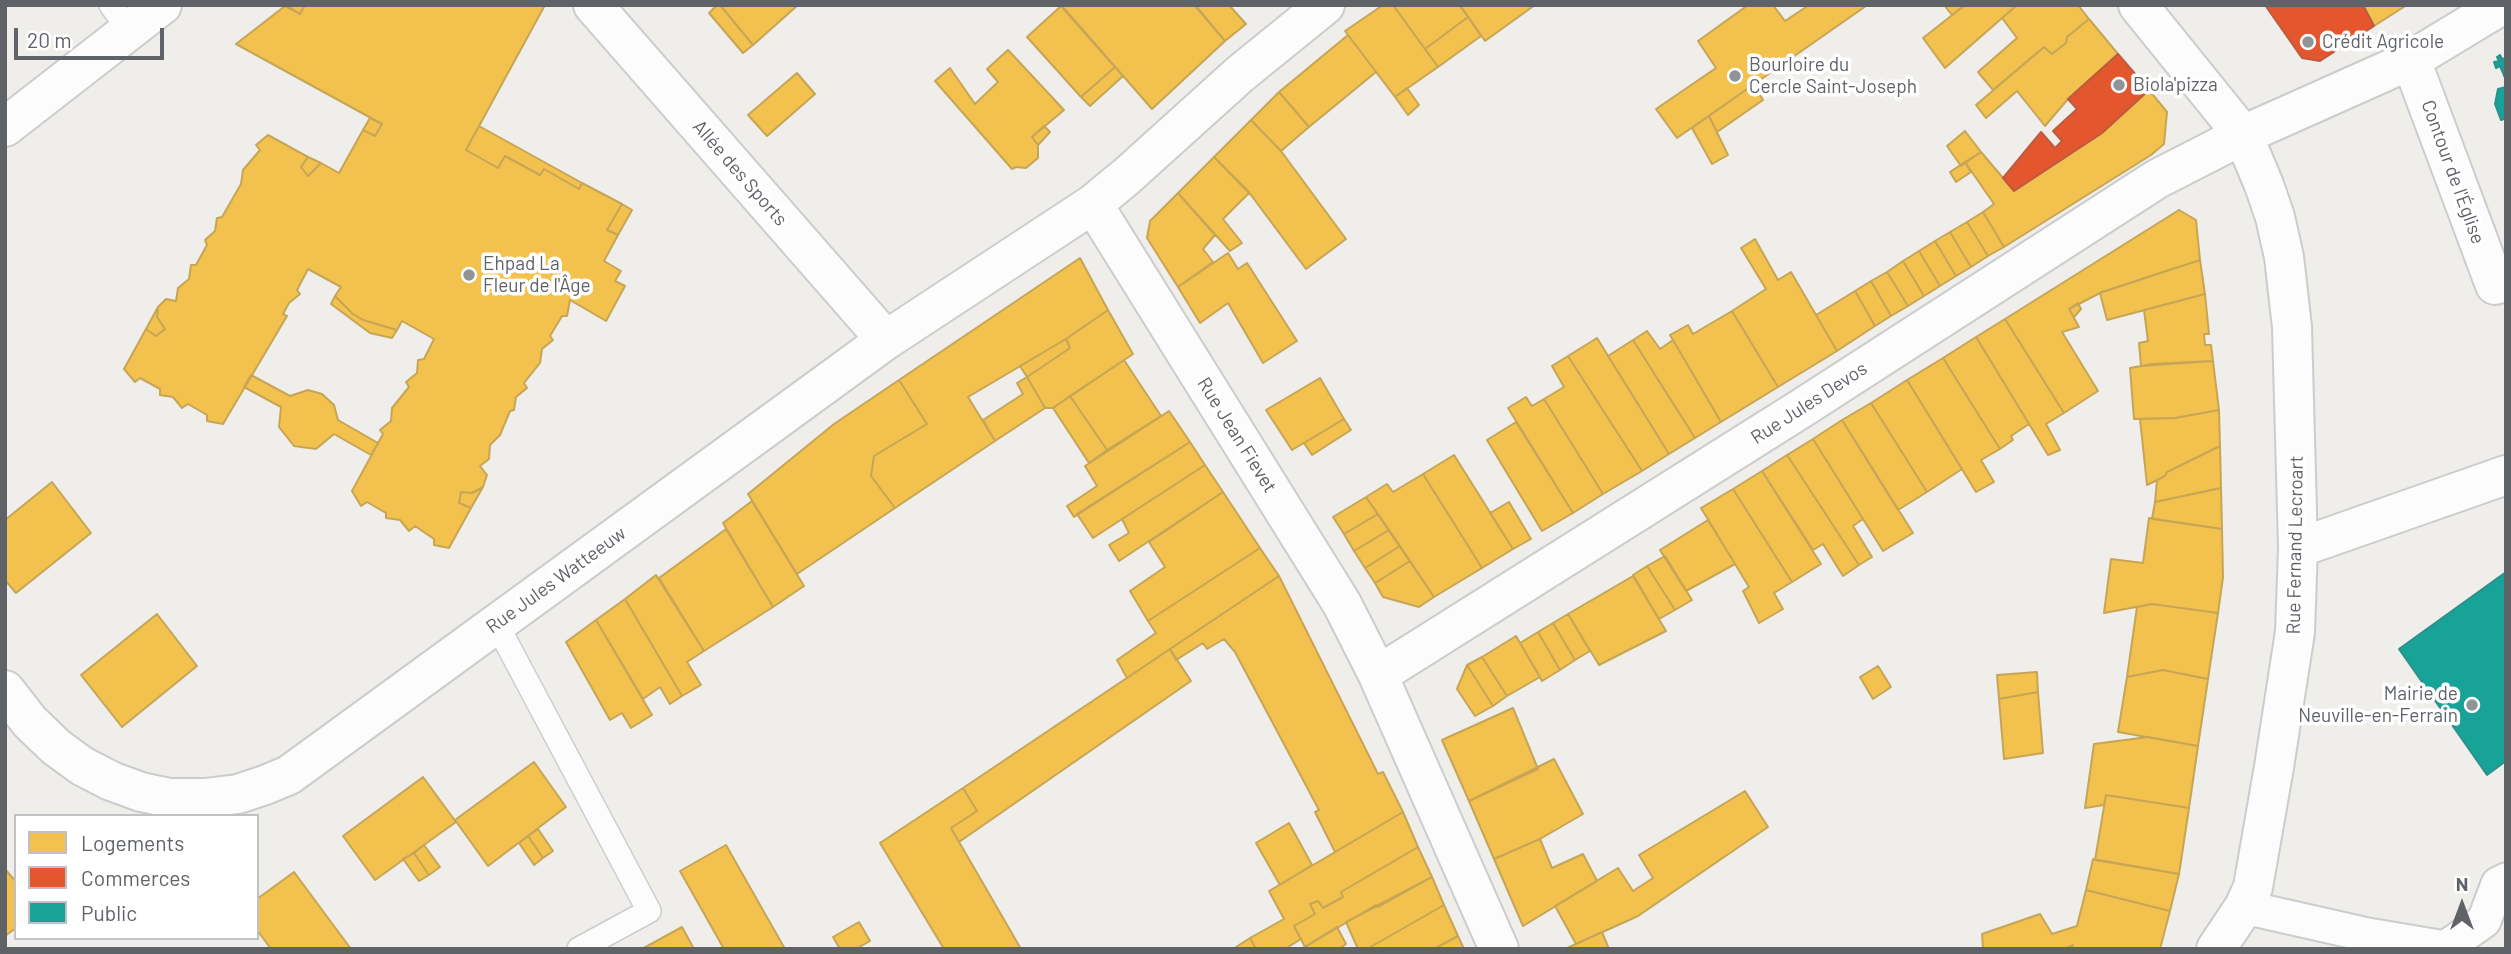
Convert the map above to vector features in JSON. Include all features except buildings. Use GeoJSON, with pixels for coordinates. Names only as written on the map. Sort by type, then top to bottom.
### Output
{"type":"FeatureCollection","features":[{"type":"Feature","properties":{"kind":"street"},"geometry":{"type":"LineString","coordinates":[[5,127],[120,18],[162,5]]}},
{"type":"Feature","properties":{"kind":"street","name":"Allée des Sports"},"geometry":{"type":"LineString","coordinates":[[593,5],[886,340]]}},
{"type":"Feature","properties":{"kind":"street"},"geometry":{"type":"LineString","coordinates":[[1093,204],[1128,176],[1240,74],[1325,5]]}},
{"type":"Feature","properties":{"kind":"street","name":"Rue Fernand Lecroart"},"geometry":{"type":"LineString","coordinates":[[2138,5],[2242,135],[2275,217],[2288,283],[2294,369],[2298,548],[2298,590],[2289,677],[2253,887],[2244,907],[2216,949]]}},
{"type":"Feature","properties":{"kind":"street"},"geometry":{"type":"LineString","coordinates":[[2242,135],[2411,60],[2502,5]]}},
{"type":"Feature","properties":{"kind":"street","name":"Contour de l'Église"},"geometry":{"type":"LineString","coordinates":[[2411,60],[2502,293]]}},
{"type":"Feature","properties":{"kind":"street","name":"Rue Jules Devos"},"geometry":{"type":"LineString","coordinates":[[1378,675],[1802,408],[2157,179],[2242,135]]}},
{"type":"Feature","properties":{"kind":"street","name":"Rue Jules Watteeuw"},"geometry":{"type":"LineString","coordinates":[[5,690],[30,722],[56,747],[82,766],[111,781],[141,792],[170,798],[238,794],[265,786],[289,775],[886,340],[1093,204]]}},
{"type":"Feature","properties":{"kind":"street","name":"Rue Jean Fievet"},"geometry":{"type":"LineString","coordinates":[[1093,204],[1342,604],[1378,675],[1499,949]]}},
{"type":"Feature","properties":{"kind":"street"},"geometry":{"type":"LineString","coordinates":[[2298,548],[2506,475]]}},
{"type":"Feature","properties":{"kind":"street"},"geometry":{"type":"LineString","coordinates":[[2244,907],[2368,935],[2445,948],[2484,921],[2498,884],[2506,880]]}},
{"type":"Feature","properties":{"kind":"lane"},"geometry":{"type":"LineString","coordinates":[[496,623],[649,911],[579,949]]}},
{"type":"Feature","properties":{"kind":"place","name":"Crédit Agricole"},"geometry":{"type":"Point","coordinates":[2308,42]}},
{"type":"Feature","properties":{"kind":"place","name":"Bourloire du Cercle Saint-Joseph"},"geometry":{"type":"Point","coordinates":[1735,76]}},
{"type":"Feature","properties":{"kind":"place","name":"Biola'pizza"},"geometry":{"type":"Point","coordinates":[2119,85]}},
{"type":"Feature","properties":{"kind":"place","name":"Ehpad La Fleur de l'Âge"},"geometry":{"type":"Point","coordinates":[469,275]}},
{"type":"Feature","properties":{"kind":"place","name":"Mairie de Neuville-en-Ferrain"},"geometry":{"type":"Point","coordinates":[2472,705]}}]}
